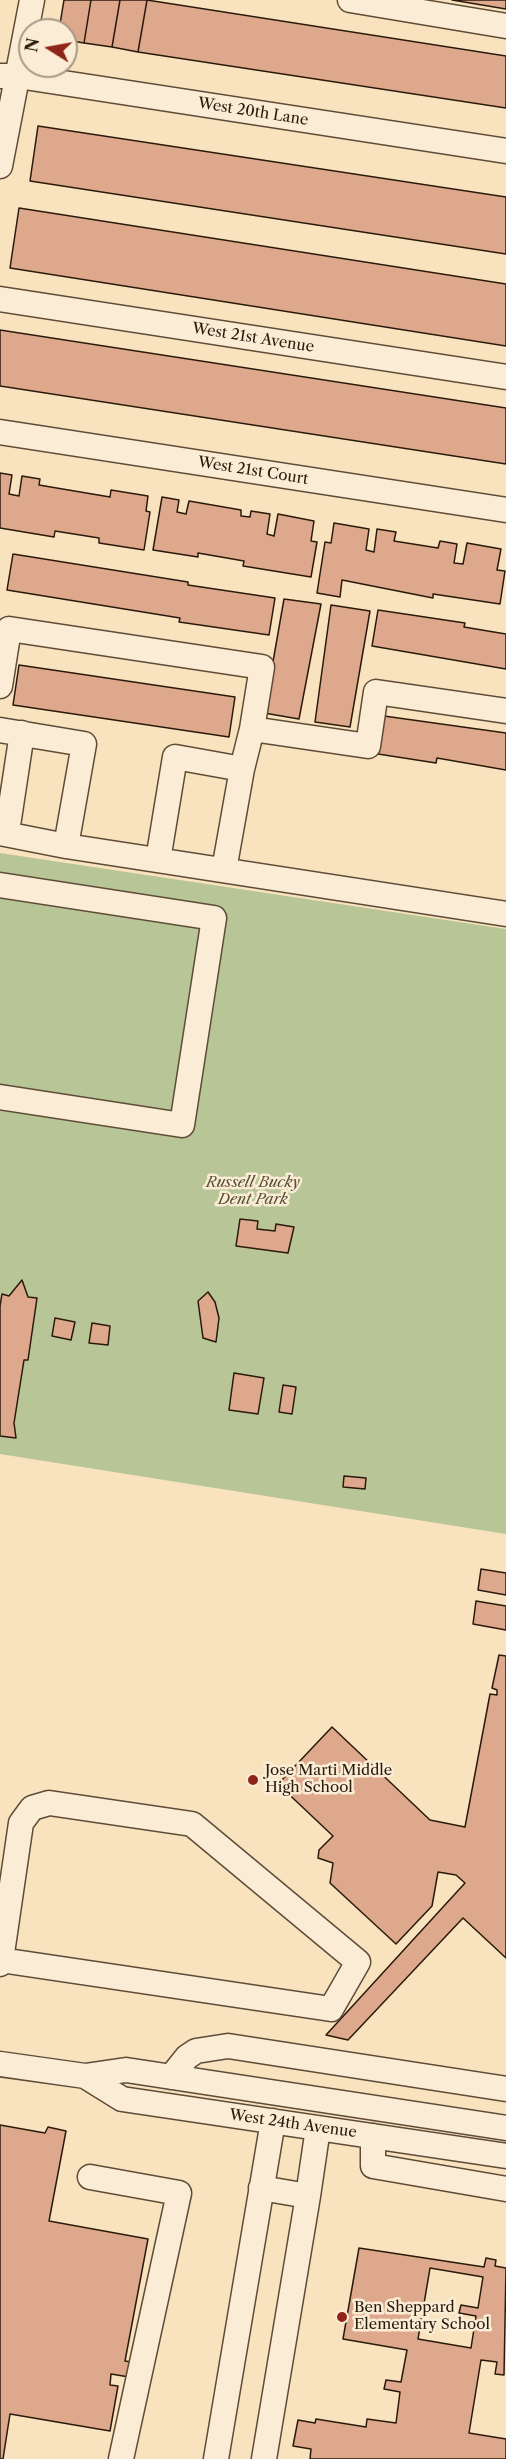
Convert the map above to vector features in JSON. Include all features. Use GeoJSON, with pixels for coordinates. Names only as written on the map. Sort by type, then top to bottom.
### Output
{"type":"FeatureCollection","features":[{"type":"Feature","properties":{"kind":"street"},"geometry":{"type":"LineString","coordinates":[[0,166],[9,76],[32,0]]}},
{"type":"Feature","properties":{"kind":"street"},"geometry":{"type":"LineString","coordinates":[[350,0],[506,26]]}},
{"type":"Feature","properties":{"kind":"street","name":"West 20th Lane"},"geometry":{"type":"LineString","coordinates":[[9,76],[506,151]]}},
{"type":"Feature","properties":{"kind":"street","name":"West 21st Avenue"},"geometry":{"type":"LineString","coordinates":[[0,299],[506,377]]}},
{"type":"Feature","properties":{"kind":"street","name":"West 21st Court"},"geometry":{"type":"LineString","coordinates":[[0,432],[506,510]]}},
{"type":"Feature","properties":{"kind":"street"},"geometry":{"type":"LineString","coordinates":[[0,686],[9,629],[262,667],[224,870]]}},
{"type":"Feature","properties":{"kind":"street"},"geometry":{"type":"LineString","coordinates":[[252,729],[368,746],[376,692],[506,711]]}},
{"type":"Feature","properties":{"kind":"street"},"geometry":{"type":"LineString","coordinates":[[66,846],[84,744],[11,732],[2,831],[66,846],[506,914]]}},
{"type":"Feature","properties":{"kind":"street"},"geometry":{"type":"LineString","coordinates":[[158,860],[176,758],[242,769]]}},
{"type":"Feature","properties":{"kind":"street"},"geometry":{"type":"LineString","coordinates":[[0,885],[214,918],[182,1125],[0,1097]]}},
{"type":"Feature","properties":{"kind":"street"},"geometry":{"type":"LineString","coordinates":[[49,1803],[192,1824],[358,1962],[331,2009],[0,1962],[21,1823],[32,1808],[49,1803]]}},
{"type":"Feature","properties":{"kind":"street"},"geometry":{"type":"LineString","coordinates":[[171,2077],[187,2057],[196,2051],[228,2046],[506,2089]]}},
{"type":"Feature","properties":{"kind":"street","name":"West 24th Avenue"},"geometry":{"type":"LineString","coordinates":[[0,2064],[85,2076],[126,2070],[506,2128]]}},
{"type":"Feature","properties":{"kind":"street","name":"West 24th Avenue"},"geometry":{"type":"LineString","coordinates":[[85,2076],[122,2099],[506,2156]]}},
{"type":"Feature","properties":{"kind":"street"},"geometry":{"type":"LineString","coordinates":[[216,2459],[273,2121]]}},
{"type":"Feature","properties":{"kind":"street"},"geometry":{"type":"LineString","coordinates":[[264,2459],[318,2128]]}},
{"type":"Feature","properties":{"kind":"street"},"geometry":{"type":"LineString","coordinates":[[373,2136],[373,2166],[506,2189]]}},
{"type":"Feature","properties":{"kind":"street"},"geometry":{"type":"LineString","coordinates":[[90,2177],[179,2193],[121,2459]]}},
{"type":"Feature","properties":{"kind":"street"},"geometry":{"type":"LineString","coordinates":[[261,2188],[308,2196]]}},
{"type":"Feature","properties":{"kind":"green space","name":"Russell Bucky Dent Park"},"geometry":{"type":"Polygon","coordinates":[[[0,853],[506,929],[506,1534],[0,1454],[0,853]]]}},
{"type":"Feature","properties":{"kind":"building"},"geometry":{"type":"Polygon","coordinates":[[[64,0],[91,0],[84,43],[78,42],[78,18],[61,18],[64,0]]]}},
{"type":"Feature","properties":{"kind":"building"},"geometry":{"type":"Polygon","coordinates":[[[91,0],[120,0],[112,47],[84,43],[91,0]]]}},
{"type":"Feature","properties":{"kind":"building"},"geometry":{"type":"Polygon","coordinates":[[[120,0],[147,0],[138,52],[112,47],[120,0]]]}},
{"type":"Feature","properties":{"kind":"building"},"geometry":{"type":"Polygon","coordinates":[[[147,0],[506,56],[506,108],[138,52],[147,0]]]}},
{"type":"Feature","properties":{"kind":"building"},"geometry":{"type":"Polygon","coordinates":[[[452,0],[506,0],[506,9],[452,0]]]}},
{"type":"Feature","properties":{"kind":"building"},"geometry":{"type":"Polygon","coordinates":[[[38,126],[506,197],[506,254],[30,181],[38,126]]]}},
{"type":"Feature","properties":{"kind":"building"},"geometry":{"type":"Polygon","coordinates":[[[19,208],[506,284],[506,346],[10,268],[19,208]]]}},
{"type":"Feature","properties":{"kind":"building"},"geometry":{"type":"Polygon","coordinates":[[[0,330],[506,408],[506,464],[0,386],[0,330]]]}},
{"type":"Feature","properties":{"kind":"building"},"geometry":{"type":"Polygon","coordinates":[[[0,473],[12,475],[9,494],[19,496],[22,476],[40,479],[39,485],[110,497],[111,490],[148,496],[146,511],[150,512],[144,550],[99,543],[99,538],[55,531],[54,537],[0,528],[0,473]]]}},
{"type":"Feature","properties":{"kind":"building"},"geometry":{"type":"Polygon","coordinates":[[[162,497],[179,500],[177,512],[186,514],[189,501],[241,510],[241,516],[250,517],[251,511],[270,514],[267,534],[274,536],[278,514],[314,521],[311,541],[317,542],[311,577],[243,566],[244,561],[198,553],[198,557],[153,550],[162,497]]]}},
{"type":"Feature","properties":{"kind":"building"},"geometry":{"type":"Polygon","coordinates":[[[334,523],[369,529],[366,550],[374,552],[377,529],[396,532],[394,541],[438,548],[440,541],[457,544],[454,563],[463,564],[467,543],[501,549],[497,570],[505,571],[500,604],[433,594],[433,598],[342,580],[340,597],[317,593],[325,542],[331,543],[334,523]]]}},
{"type":"Feature","properties":{"kind":"building"},"geometry":{"type":"Polygon","coordinates":[[[13,554],[275,598],[269,635],[179,622],[180,618],[7,590],[13,554]]]}},
{"type":"Feature","properties":{"kind":"building"},"geometry":{"type":"Polygon","coordinates":[[[284,599],[321,604],[299,719],[264,713],[284,599]]]}},
{"type":"Feature","properties":{"kind":"building"},"geometry":{"type":"Polygon","coordinates":[[[331,605],[370,611],[350,727],[315,722],[331,605]]]}},
{"type":"Feature","properties":{"kind":"building"},"geometry":{"type":"Polygon","coordinates":[[[378,610],[465,623],[464,627],[506,634],[506,669],[372,646],[378,610]]]}},
{"type":"Feature","properties":{"kind":"building"},"geometry":{"type":"Polygon","coordinates":[[[19,665],[235,697],[229,737],[13,705],[19,665]]]}},
{"type":"Feature","properties":{"kind":"building"},"geometry":{"type":"Polygon","coordinates":[[[384,716],[506,733],[506,770],[437,758],[436,763],[378,754],[384,716]]]}},
{"type":"Feature","properties":{"kind":"building"},"geometry":{"type":"Polygon","coordinates":[[[240,1219],[258,1221],[257,1229],[275,1231],[276,1224],[294,1227],[288,1253],[236,1246],[240,1219]]]}},
{"type":"Feature","properties":{"kind":"building"},"geometry":{"type":"Polygon","coordinates":[[[22,1280],[28,1297],[37,1298],[28,1360],[24,1360],[14,1423],[16,1438],[0,1436],[0,1306],[2,1294],[9,1296],[22,1280]]]}},
{"type":"Feature","properties":{"kind":"building"},"geometry":{"type":"Polygon","coordinates":[[[208,1292],[215,1302],[219,1318],[216,1342],[203,1338],[198,1301],[208,1292]]]}},
{"type":"Feature","properties":{"kind":"building"},"geometry":{"type":"Polygon","coordinates":[[[55,1318],[75,1322],[71,1340],[52,1336],[55,1318]]]}},
{"type":"Feature","properties":{"kind":"building"},"geometry":{"type":"Polygon","coordinates":[[[92,1323],[110,1326],[108,1345],[89,1343],[92,1323]]]}},
{"type":"Feature","properties":{"kind":"building"},"geometry":{"type":"Polygon","coordinates":[[[234,1373],[264,1378],[258,1414],[229,1410],[234,1373]]]}},
{"type":"Feature","properties":{"kind":"building"},"geometry":{"type":"Polygon","coordinates":[[[283,1385],[296,1387],[292,1414],[279,1412],[283,1385]]]}},
{"type":"Feature","properties":{"kind":"building"},"geometry":{"type":"Polygon","coordinates":[[[344,1476],[366,1478],[365,1489],[343,1487],[344,1476]]]}},
{"type":"Feature","properties":{"kind":"building"},"geometry":{"type":"Polygon","coordinates":[[[481,1569],[506,1573],[506,1595],[478,1590],[481,1569]]]}},
{"type":"Feature","properties":{"kind":"building"},"geometry":{"type":"Polygon","coordinates":[[[476,1601],[506,1606],[506,1630],[473,1624],[476,1601]]]}},
{"type":"Feature","properties":{"kind":"building"},"geometry":{"type":"Polygon","coordinates":[[[499,1655],[506,1656],[506,1958],[463,1918],[348,2040],[326,2035],[465,1883],[456,1875],[438,1872],[432,1906],[396,1944],[330,1883],[333,1863],[318,1858],[319,1850],[333,1836],[278,1784],[332,1727],[430,1820],[465,1827],[490,1694],[497,1695],[497,1690],[492,1688],[499,1655]]]}},
{"type":"Feature","properties":{"kind":"building"},"geometry":{"type":"Polygon","coordinates":[[[0,2125],[45,2133],[48,2127],[66,2131],[49,2221],[148,2239],[125,2361],[138,2363],[135,2378],[111,2374],[110,2385],[118,2386],[110,2431],[10,2414],[3,2459],[0,2459],[0,2125]]]}},
{"type":"Feature","properties":{"kind":"building"},"geometry":{"type":"Polygon","coordinates":[[[359,2248],[484,2267],[486,2258],[496,2260],[495,2266],[506,2268],[504,2375],[495,2374],[497,2362],[481,2360],[469,2433],[506,2439],[506,2459],[310,2459],[311,2449],[293,2446],[298,2420],[315,2423],[316,2419],[366,2427],[367,2419],[396,2423],[400,2392],[384,2389],[386,2380],[401,2382],[407,2350],[343,2339],[359,2248]],[[430,2268],[418,2339],[471,2348],[476,2316],[459,2313],[461,2305],[478,2308],[483,2277],[430,2268]]]}},
{"type":"Feature","properties":{"kind":"place","name":"Jose Marti Middle High School"},"geometry":{"type":"Point","coordinates":[253,1780]}},
{"type":"Feature","properties":{"kind":"place","name":"Ben Sheppard Elementary School"},"geometry":{"type":"Point","coordinates":[342,2317]}}]}
